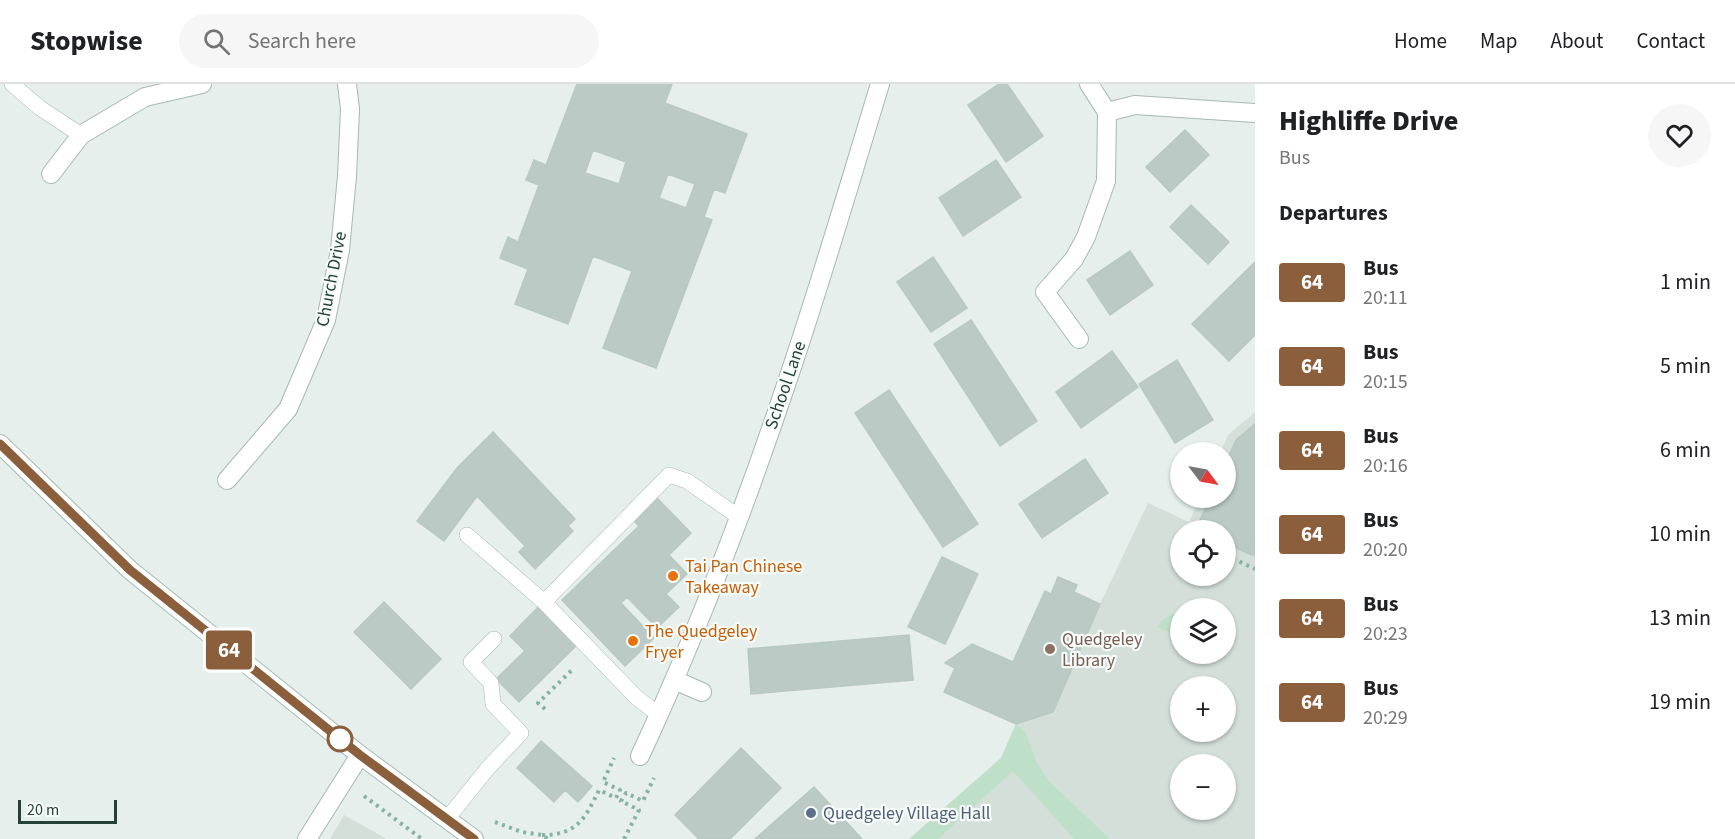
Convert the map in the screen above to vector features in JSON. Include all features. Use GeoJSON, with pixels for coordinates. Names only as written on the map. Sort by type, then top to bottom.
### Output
{"type":"FeatureCollection","features":[{"type":"Feature","properties":{"kind":"street"},"geometry":{"type":"LineString","coordinates":[[51,174],[81,135],[145,97],[202,84]]}},
{"type":"Feature","properties":{"kind":"street","name":"Church Drive"},"geometry":{"type":"LineString","coordinates":[[227,480],[288,409],[326,320],[340,250],[347,176],[350,109],[347,84]]}},
{"type":"Feature","properties":{"kind":"street","name":"School Lane"},"geometry":{"type":"LineString","coordinates":[[640,756],[674,680],[739,517],[789,379],[880,84]]}},
{"type":"Feature","properties":{"kind":"street"},"geometry":{"type":"LineString","coordinates":[[1079,339],[1046,292],[1074,259],[1086,237],[1106,181],[1107,111],[1089,84]]}},
{"type":"Feature","properties":{"kind":"street"},"geometry":{"type":"LineString","coordinates":[[1107,111],[1135,105],[1255,113]]}},
{"type":"Feature","properties":{"kind":"street"},"geometry":{"type":"LineString","coordinates":[[0,444],[130,570],[360,755],[474,839]]}},
{"type":"Feature","properties":{"kind":"street"},"geometry":{"type":"LineString","coordinates":[[674,680],[702,692]]}},
{"type":"Feature","properties":{"kind":"street"},"geometry":{"type":"LineString","coordinates":[[307,839],[360,755]]}},
{"type":"Feature","properties":{"kind":"lane"},"geometry":{"type":"LineString","coordinates":[[12,84],[40,108],[81,135]]}},
{"type":"Feature","properties":{"kind":"lane"},"geometry":{"type":"LineString","coordinates":[[544,602],[669,475],[687,481],[739,517]]}},
{"type":"Feature","properties":{"kind":"lane"},"geometry":{"type":"LineString","coordinates":[[467,535],[544,602],[636,697],[659,715]]}},
{"type":"Feature","properties":{"kind":"lane"},"geometry":{"type":"LineString","coordinates":[[447,819],[488,768],[521,733],[493,704],[491,683],[471,662],[494,639]]}},
{"type":"Feature","properties":{"kind":"path"},"geometry":{"type":"LineString","coordinates":[[1236,560],[1255,569]]}},
{"type":"Feature","properties":{"kind":"path"},"geometry":{"type":"LineString","coordinates":[[545,709],[538,703],[591,652]]}},
{"type":"Feature","properties":{"kind":"path"},"geometry":{"type":"LineString","coordinates":[[464,800],[488,819],[522,832],[552,835],[568,830],[579,824],[585,817],[599,790],[616,798],[620,790],[603,782],[620,746],[660,766],[643,801],[626,793],[621,801],[639,810],[624,839]]}},
{"type":"Feature","properties":{"kind":"path"},"geometry":{"type":"LineString","coordinates":[[344,782],[422,839]]}},
{"type":"Feature","properties":{"kind":"path"},"geometry":{"type":"LineString","coordinates":[[542,835],[548,839]]}},
{"type":"Feature","properties":{"kind":"shaded area"},"geometry":{"type":"Polygon","coordinates":[[[1255,412],[1255,839],[909,839],[1001,758],[1016,724],[1054,709],[1148,503],[1185,520],[1170,520],[1170,586],[1236,586],[1236,520],[1190,520],[1195,508],[1236,508],[1236,442],[1225,442],[1228,435],[1255,412]]]}},
{"type":"Feature","properties":{"kind":"shaded area"},"geometry":{"type":"Polygon","coordinates":[[[344,815],[387,839],[330,839],[344,815]]]}},
{"type":"Feature","properties":{"kind":"green space"},"geometry":{"type":"Polygon","coordinates":[[[1170,616],[1170,633],[1157,627],[1170,616]]]}},
{"type":"Feature","properties":{"kind":"green space"},"geometry":{"type":"Polygon","coordinates":[[[1016,724],[1024,730],[1037,763],[1048,780],[1110,839],[1074,839],[1013,771],[938,839],[909,839],[1001,758],[1016,724]]]}},
{"type":"Feature","properties":{"kind":"building"},"geometry":{"type":"Polygon","coordinates":[[[577,84],[672,84],[665,103],[747,134],[725,193],[714,189],[704,217],[712,220],[656,368],[603,348],[632,271],[593,256],[568,324],[515,304],[528,269],[500,258],[508,237],[518,242],[539,185],[526,180],[534,160],[546,165],[577,84]],[[593,150],[585,173],[619,184],[626,162],[593,150]],[[668,174],[659,198],[686,208],[695,184],[668,174]]]}},
{"type":"Feature","properties":{"kind":"building"},"geometry":{"type":"Polygon","coordinates":[[[999,84],[1007,84],[1043,136],[1006,162],[968,105],[999,84]]]}},
{"type":"Feature","properties":{"kind":"building"},"geometry":{"type":"Polygon","coordinates":[[[1185,130],[1209,155],[1170,192],[1146,167],[1185,130]]]}},
{"type":"Feature","properties":{"kind":"building"},"geometry":{"type":"Polygon","coordinates":[[[996,160],[1021,197],[963,236],[939,198],[996,160]]]}},
{"type":"Feature","properties":{"kind":"building"},"geometry":{"type":"Polygon","coordinates":[[[1191,205],[1229,242],[1208,264],[1170,227],[1191,205]]]}},
{"type":"Feature","properties":{"kind":"building"},"geometry":{"type":"Polygon","coordinates":[[[1130,251],[1153,285],[1110,315],[1087,280],[1130,251]]]}},
{"type":"Feature","properties":{"kind":"building"},"geometry":{"type":"Polygon","coordinates":[[[933,257],[967,308],[931,332],[897,282],[933,257]]]}},
{"type":"Feature","properties":{"kind":"building"},"geometry":{"type":"Polygon","coordinates":[[[1255,262],[1255,335],[1229,361],[1192,324],[1255,262]]]}},
{"type":"Feature","properties":{"kind":"building"},"geometry":{"type":"Polygon","coordinates":[[[971,320],[1037,421],[1000,446],[934,344],[971,320]]]}},
{"type":"Feature","properties":{"kind":"building"},"geometry":{"type":"Polygon","coordinates":[[[1112,351],[1138,387],[1081,428],[1056,392],[1112,351]]]}},
{"type":"Feature","properties":{"kind":"building"},"geometry":{"type":"Polygon","coordinates":[[[1177,360],[1213,420],[1174,442],[1139,384],[1177,360]]]}},
{"type":"Feature","properties":{"kind":"building"},"geometry":{"type":"Polygon","coordinates":[[[889,390],[978,524],[943,547],[855,413],[889,390]]]}},
{"type":"Feature","properties":{"kind":"building"},"geometry":{"type":"Polygon","coordinates":[[[1255,424],[1255,535],[1247,553],[1236,548],[1236,520],[1200,520],[1205,508],[1236,508],[1236,440],[1255,424]]]}},
{"type":"Feature","properties":{"kind":"building"},"geometry":{"type":"Polygon","coordinates":[[[493,432],[575,519],[568,526],[573,531],[535,569],[519,552],[525,546],[477,496],[444,541],[417,521],[457,468],[493,432]]]}},
{"type":"Feature","properties":{"kind":"building"},"geometry":{"type":"Polygon","coordinates":[[[1085,459],[1108,493],[1042,538],[1019,504],[1085,459]]]}},
{"type":"Feature","properties":{"kind":"building"},"geometry":{"type":"Polygon","coordinates":[[[656,497],[691,533],[669,555],[687,574],[666,594],[679,607],[657,628],[627,597],[621,603],[654,638],[625,666],[562,600],[639,526],[633,520],[656,497]]]}},
{"type":"Feature","properties":{"kind":"building"},"geometry":{"type":"Polygon","coordinates":[[[1255,535],[1255,556],[1247,553],[1255,535]]]}},
{"type":"Feature","properties":{"kind":"building"},"geometry":{"type":"Polygon","coordinates":[[[942,557],[978,574],[945,644],[908,627],[942,557]]]}},
{"type":"Feature","properties":{"kind":"building","name":"Quedgeley Library"},"geometry":{"type":"Polygon","coordinates":[[[1058,577],[1077,585],[1074,592],[1100,604],[1053,712],[1016,724],[944,692],[955,668],[945,663],[972,644],[1013,662],[1045,591],[1051,594],[1058,577]]]}},
{"type":"Feature","properties":{"kind":"building"},"geometry":{"type":"Polygon","coordinates":[[[384,602],[441,659],[411,689],[354,632],[384,602]]]}},
{"type":"Feature","properties":{"kind":"building"},"geometry":{"type":"Polygon","coordinates":[[[539,606],[577,645],[519,702],[496,679],[525,651],[510,636],[539,606]]]}},
{"type":"Feature","properties":{"kind":"building"},"geometry":{"type":"Polygon","coordinates":[[[909,635],[913,680],[751,694],[748,649],[909,635]]]}},
{"type":"Feature","properties":{"kind":"building"},"geometry":{"type":"Polygon","coordinates":[[[541,741],[592,786],[578,802],[565,790],[554,802],[517,768],[541,741]]]}},
{"type":"Feature","properties":{"kind":"building"},"geometry":{"type":"Polygon","coordinates":[[[741,748],[781,788],[730,839],[699,839],[675,815],[741,748]]]}},
{"type":"Feature","properties":{"kind":"building","name":"Quedgeley Village Hall"},"geometry":{"type":"Polygon","coordinates":[[[814,787],[862,839],[755,839],[814,787]]]}},
{"type":"Feature","properties":{"kind":"bus line","name":"64"},"geometry":{"type":"LineString","coordinates":[[0,444],[130,570],[360,755],[474,839]]}},
{"type":"Feature","properties":{"kind":"place","name":"Tai Pan Chinese Takeaway"},"geometry":{"type":"Point","coordinates":[673,576]}},
{"type":"Feature","properties":{"kind":"place","name":"The Quedgeley Fryer"},"geometry":{"type":"Point","coordinates":[633,641]}},
{"type":"Feature","properties":{"kind":"place","name":"Quedgeley Library"},"geometry":{"type":"Point","coordinates":[1050,649]}},
{"type":"Feature","properties":{"kind":"place","name":"Quedgeley Village Hall"},"geometry":{"type":"Point","coordinates":[811,813]}}]}
